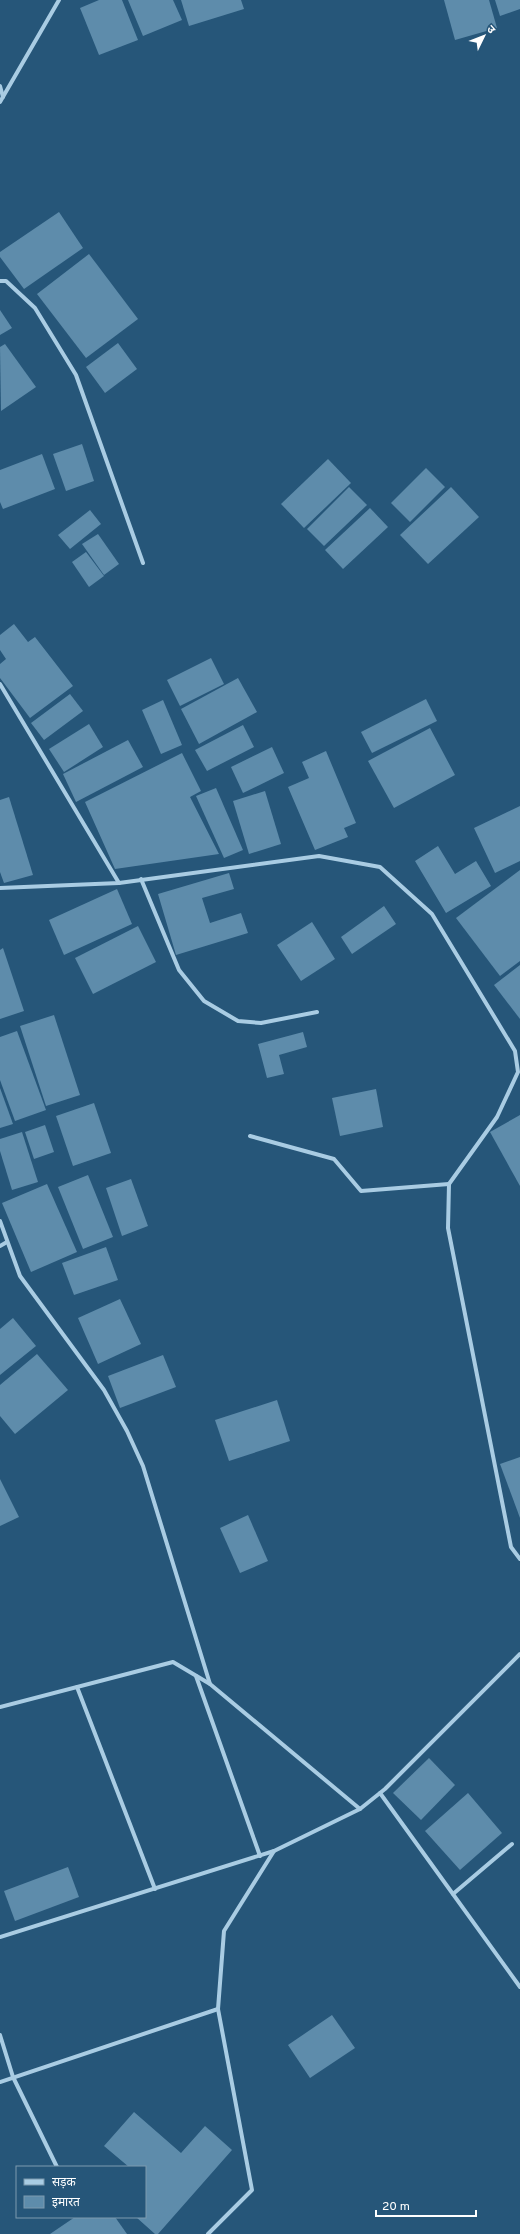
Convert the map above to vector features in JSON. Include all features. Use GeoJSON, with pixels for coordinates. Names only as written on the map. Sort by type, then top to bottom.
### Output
{"type":"FeatureCollection","features":[{"type":"Feature","properties":{"kind":"street"},"geometry":{"type":"LineString","coordinates":[[0,102],[59,0]]}},
{"type":"Feature","properties":{"kind":"street"},"geometry":{"type":"LineString","coordinates":[[0,86],[3,98]]}},
{"type":"Feature","properties":{"kind":"street"},"geometry":{"type":"LineString","coordinates":[[0,281],[6,281],[35,308],[76,375],[143,563]]}},
{"type":"Feature","properties":{"kind":"street"},"geometry":{"type":"LineString","coordinates":[[0,684],[119,883]]}},
{"type":"Feature","properties":{"kind":"street"},"geometry":{"type":"LineString","coordinates":[[0,888],[119,883],[319,856],[380,867],[432,914],[518,1051],[519,1072],[497,1117],[449,1184],[448,1228],[511,1547],[520,1559]]}},
{"type":"Feature","properties":{"kind":"street"},"geometry":{"type":"LineString","coordinates":[[141,879],[179,970],[204,1001],[238,1021],[261,1023],[317,1012]]}},
{"type":"Feature","properties":{"kind":"street"},"geometry":{"type":"LineString","coordinates":[[250,1136],[334,1159],[361,1191],[449,1184]]}},
{"type":"Feature","properties":{"kind":"street"},"geometry":{"type":"LineString","coordinates":[[0,1221],[20,1276],[104,1390],[128,1431],[144,1466],[210,1684]]}},
{"type":"Feature","properties":{"kind":"street"},"geometry":{"type":"LineString","coordinates":[[0,1246],[7,1242]]}},
{"type":"Feature","properties":{"kind":"street"},"geometry":{"type":"LineString","coordinates":[[0,1937],[260,1856],[274,1851],[360,1809],[380,1793],[520,1654]]}},
{"type":"Feature","properties":{"kind":"street"},"geometry":{"type":"LineString","coordinates":[[0,1707],[173,1662],[210,1684],[360,1809]]}},
{"type":"Feature","properties":{"kind":"street"},"geometry":{"type":"LineString","coordinates":[[196,1675],[260,1856]]}},
{"type":"Feature","properties":{"kind":"street"},"geometry":{"type":"LineString","coordinates":[[77,1687],[155,1889]]}},
{"type":"Feature","properties":{"kind":"street"},"geometry":{"type":"LineString","coordinates":[[380,1793],[520,1987]]}},
{"type":"Feature","properties":{"kind":"street"},"geometry":{"type":"LineString","coordinates":[[453,1894],[512,1844]]}},
{"type":"Feature","properties":{"kind":"street"},"geometry":{"type":"LineString","coordinates":[[208,2234],[252,2190],[218,2009],[224,1931],[274,1851]]}},
{"type":"Feature","properties":{"kind":"street"},"geometry":{"type":"LineString","coordinates":[[0,2082],[218,2009]]}},
{"type":"Feature","properties":{"kind":"street"},"geometry":{"type":"LineString","coordinates":[[0,2035],[13,2077],[57,2166]]}},
{"type":"Feature","properties":{"kind":"building"},"geometry":{"type":"Polygon","coordinates":[[[99,0],[122,0],[138,40],[99,55],[80,8],[99,0]]]}},
{"type":"Feature","properties":{"kind":"building"},"geometry":{"type":"Polygon","coordinates":[[[128,0],[173,0],[182,20],[143,36],[128,0]]]}},
{"type":"Feature","properties":{"kind":"building"},"geometry":{"type":"Polygon","coordinates":[[[181,0],[241,0],[244,9],[189,26],[181,0]]]}},
{"type":"Feature","properties":{"kind":"building"},"geometry":{"type":"Polygon","coordinates":[[[444,0],[489,0],[497,28],[455,40],[444,0]]]}},
{"type":"Feature","properties":{"kind":"building"},"geometry":{"type":"Polygon","coordinates":[[[495,0],[520,0],[520,9],[500,16],[495,0]]]}},
{"type":"Feature","properties":{"kind":"building"},"geometry":{"type":"Polygon","coordinates":[[[59,212],[83,248],[24,289],[0,257],[0,252],[59,212]]]}},
{"type":"Feature","properties":{"kind":"building"},"geometry":{"type":"Polygon","coordinates":[[[89,254],[138,319],[86,358],[37,294],[89,254]]]}},
{"type":"Feature","properties":{"kind":"building"},"geometry":{"type":"Polygon","coordinates":[[[0,310],[12,328],[0,335],[0,310]]]}},
{"type":"Feature","properties":{"kind":"building"},"geometry":{"type":"Polygon","coordinates":[[[118,343],[137,369],[105,393],[86,367],[118,343]]]}},
{"type":"Feature","properties":{"kind":"building"},"geometry":{"type":"Polygon","coordinates":[[[5,344],[36,387],[1,411],[0,347],[5,344]]]}},
{"type":"Feature","properties":{"kind":"building"},"geometry":{"type":"Polygon","coordinates":[[[82,444],[94,481],[66,491],[53,454],[82,444]]]}},
{"type":"Feature","properties":{"kind":"building"},"geometry":{"type":"Polygon","coordinates":[[[42,454],[55,489],[3,509],[0,502],[0,470],[42,454]]]}},
{"type":"Feature","properties":{"kind":"building"},"geometry":{"type":"Polygon","coordinates":[[[328,459],[351,483],[304,528],[281,504],[328,459]]]}},
{"type":"Feature","properties":{"kind":"building"},"geometry":{"type":"Polygon","coordinates":[[[426,468],[445,487],[410,522],[391,503],[426,468]]]}},
{"type":"Feature","properties":{"kind":"building"},"geometry":{"type":"Polygon","coordinates":[[[349,487],[367,505],[324,546],[307,529],[349,487]]]}},
{"type":"Feature","properties":{"kind":"building"},"geometry":{"type":"Polygon","coordinates":[[[451,487],[479,517],[428,564],[400,535],[451,487]]]}},
{"type":"Feature","properties":{"kind":"building"},"geometry":{"type":"Polygon","coordinates":[[[370,508],[388,527],[343,569],[325,550],[370,508]]]}},
{"type":"Feature","properties":{"kind":"building"},"geometry":{"type":"Polygon","coordinates":[[[90,510],[101,524],[70,549],[58,535],[90,510]]]}},
{"type":"Feature","properties":{"kind":"building"},"geometry":{"type":"Polygon","coordinates":[[[98,534],[119,564],[104,575],[82,544],[98,534]]]}},
{"type":"Feature","properties":{"kind":"building"},"geometry":{"type":"Polygon","coordinates":[[[86,552],[104,576],[89,587],[72,562],[86,552]]]}},
{"type":"Feature","properties":{"kind":"building"},"geometry":{"type":"Polygon","coordinates":[[[14,624],[28,642],[35,637],[73,686],[30,718],[0,678],[0,664],[6,659],[0,650],[0,635],[14,624]]]}},
{"type":"Feature","properties":{"kind":"building"},"geometry":{"type":"Polygon","coordinates":[[[211,658],[224,684],[180,706],[167,680],[211,658]]]}},
{"type":"Feature","properties":{"kind":"building"},"geometry":{"type":"Polygon","coordinates":[[[238,678],[257,712],[199,744],[181,709],[238,678]]]}},
{"type":"Feature","properties":{"kind":"building"},"geometry":{"type":"Polygon","coordinates":[[[70,694],[83,711],[44,740],[31,723],[70,694]]]}},
{"type":"Feature","properties":{"kind":"building"},"geometry":{"type":"Polygon","coordinates":[[[426,699],[437,721],[372,753],[361,732],[426,699]]]}},
{"type":"Feature","properties":{"kind":"building"},"geometry":{"type":"Polygon","coordinates":[[[163,700],[182,745],[161,754],[142,710],[163,700]]]}},
{"type":"Feature","properties":{"kind":"building"},"geometry":{"type":"Polygon","coordinates":[[[89,724],[103,747],[64,772],[49,749],[89,724]]]}},
{"type":"Feature","properties":{"kind":"building"},"geometry":{"type":"Polygon","coordinates":[[[243,725],[254,747],[207,771],[195,750],[243,725]]]}},
{"type":"Feature","properties":{"kind":"building"},"geometry":{"type":"Polygon","coordinates":[[[430,728],[455,775],[394,808],[368,761],[430,728]]]}},
{"type":"Feature","properties":{"kind":"building"},"geometry":{"type":"Polygon","coordinates":[[[128,740],[143,767],[76,802],[63,774],[128,740]]]}},
{"type":"Feature","properties":{"kind":"building"},"geometry":{"type":"Polygon","coordinates":[[[272,747],[284,773],[243,793],[231,767],[272,747]]]}},
{"type":"Feature","properties":{"kind":"building"},"geometry":{"type":"Polygon","coordinates":[[[326,751],[356,823],[344,828],[348,837],[315,850],[288,787],[309,778],[302,762],[326,751]]]}},
{"type":"Feature","properties":{"kind":"building"},"geometry":{"type":"Polygon","coordinates":[[[182,753],[201,791],[190,797],[219,854],[115,869],[85,802],[182,753]]]}},
{"type":"Feature","properties":{"kind":"building"},"geometry":{"type":"Polygon","coordinates":[[[216,788],[243,850],[224,858],[196,796],[216,788]]]}},
{"type":"Feature","properties":{"kind":"building"},"geometry":{"type":"Polygon","coordinates":[[[265,791],[281,844],[249,854],[233,801],[265,791]]]}},
{"type":"Feature","properties":{"kind":"building"},"geometry":{"type":"Polygon","coordinates":[[[9,797],[33,875],[4,883],[0,872],[0,800],[9,797]]]}},
{"type":"Feature","properties":{"kind":"building"},"geometry":{"type":"Polygon","coordinates":[[[520,806],[520,861],[495,873],[474,828],[520,806]]]}},
{"type":"Feature","properties":{"kind":"building"},"geometry":{"type":"Polygon","coordinates":[[[438,846],[455,874],[476,861],[491,886],[446,913],[415,861],[438,846]]]}},
{"type":"Feature","properties":{"kind":"building"},"geometry":{"type":"Polygon","coordinates":[[[520,870],[520,961],[500,976],[456,918],[520,870]]]}},
{"type":"Feature","properties":{"kind":"building"},"geometry":{"type":"Polygon","coordinates":[[[229,873],[234,889],[202,898],[210,923],[241,913],[248,933],[176,955],[158,894],[229,873]]]}},
{"type":"Feature","properties":{"kind":"building"},"geometry":{"type":"Polygon","coordinates":[[[117,889],[132,924],[64,955],[49,920],[117,889]]]}},
{"type":"Feature","properties":{"kind":"building"},"geometry":{"type":"Polygon","coordinates":[[[384,906],[396,924],[352,954],[341,937],[384,906]]]}},
{"type":"Feature","properties":{"kind":"building"},"geometry":{"type":"Polygon","coordinates":[[[312,922],[335,959],[301,981],[277,945],[312,922]]]}},
{"type":"Feature","properties":{"kind":"building"},"geometry":{"type":"Polygon","coordinates":[[[138,926],[156,962],[93,994],[75,958],[138,926]]]}},
{"type":"Feature","properties":{"kind":"building"},"geometry":{"type":"Polygon","coordinates":[[[3,948],[24,1011],[0,1019],[0,950],[3,948]]]}},
{"type":"Feature","properties":{"kind":"building"},"geometry":{"type":"Polygon","coordinates":[[[520,965],[520,1019],[494,985],[520,965]]]}},
{"type":"Feature","properties":{"kind":"building"},"geometry":{"type":"Polygon","coordinates":[[[54,1015],[80,1095],[46,1106],[20,1026],[54,1015]]]}},
{"type":"Feature","properties":{"kind":"building"},"geometry":{"type":"Polygon","coordinates":[[[17,1031],[46,1110],[15,1121],[0,1080],[0,1037],[17,1031]]]}},
{"type":"Feature","properties":{"kind":"building"},"geometry":{"type":"Polygon","coordinates":[[[303,1032],[307,1047],[279,1055],[284,1074],[267,1078],[258,1044],[303,1032]]]}},
{"type":"Feature","properties":{"kind":"building"},"geometry":{"type":"Polygon","coordinates":[[[0,1088],[13,1124],[0,1128],[0,1088]]]}},
{"type":"Feature","properties":{"kind":"building"},"geometry":{"type":"Polygon","coordinates":[[[376,1089],[383,1127],[340,1136],[332,1098],[376,1089]]]}},
{"type":"Feature","properties":{"kind":"building"},"geometry":{"type":"Polygon","coordinates":[[[94,1103],[111,1153],[73,1166],[56,1116],[94,1103]]]}},
{"type":"Feature","properties":{"kind":"building"},"geometry":{"type":"Polygon","coordinates":[[[520,1115],[520,1186],[490,1132],[520,1115]]]}},
{"type":"Feature","properties":{"kind":"building"},"geometry":{"type":"Polygon","coordinates":[[[45,1125],[54,1152],[34,1159],[25,1132],[45,1125]]]}},
{"type":"Feature","properties":{"kind":"building"},"geometry":{"type":"Polygon","coordinates":[[[22,1132],[38,1182],[12,1190],[0,1151],[0,1139],[22,1132]]]}},
{"type":"Feature","properties":{"kind":"building"},"geometry":{"type":"Polygon","coordinates":[[[88,1175],[113,1237],[83,1249],[58,1187],[88,1175]]]}},
{"type":"Feature","properties":{"kind":"building"},"geometry":{"type":"Polygon","coordinates":[[[131,1179],[148,1226],[122,1236],[106,1188],[131,1179]]]}},
{"type":"Feature","properties":{"kind":"building"},"geometry":{"type":"Polygon","coordinates":[[[47,1184],[77,1252],[31,1272],[2,1203],[47,1184]]]}},
{"type":"Feature","properties":{"kind":"building"},"geometry":{"type":"Polygon","coordinates":[[[106,1247],[118,1280],[74,1295],[62,1263],[106,1247]]]}},
{"type":"Feature","properties":{"kind":"building"},"geometry":{"type":"Polygon","coordinates":[[[120,1299],[141,1344],[98,1364],[78,1318],[120,1299]]]}},
{"type":"Feature","properties":{"kind":"building"},"geometry":{"type":"Polygon","coordinates":[[[13,1318],[36,1346],[0,1375],[0,1329],[13,1318]]]}},
{"type":"Feature","properties":{"kind":"building"},"geometry":{"type":"Polygon","coordinates":[[[37,1354],[68,1390],[15,1434],[0,1416],[0,1385],[37,1354]]]}},
{"type":"Feature","properties":{"kind":"building"},"geometry":{"type":"Polygon","coordinates":[[[163,1355],[176,1387],[120,1408],[108,1376],[163,1355]]]}},
{"type":"Feature","properties":{"kind":"building"},"geometry":{"type":"Polygon","coordinates":[[[277,1400],[290,1441],[229,1461],[215,1420],[277,1400]]]}},
{"type":"Feature","properties":{"kind":"building"},"geometry":{"type":"Polygon","coordinates":[[[520,1457],[520,1518],[500,1464],[520,1457]]]}},
{"type":"Feature","properties":{"kind":"building"},"geometry":{"type":"Polygon","coordinates":[[[0,1479],[19,1517],[0,1526],[0,1479]]]}},
{"type":"Feature","properties":{"kind":"building"},"geometry":{"type":"Polygon","coordinates":[[[248,1515],[268,1561],[240,1573],[220,1528],[248,1515]]]}},
{"type":"Feature","properties":{"kind":"building"},"geometry":{"type":"Polygon","coordinates":[[[429,1758],[455,1785],[421,1820],[393,1793],[429,1758]]]}},
{"type":"Feature","properties":{"kind":"building"},"geometry":{"type":"Polygon","coordinates":[[[468,1793],[502,1833],[460,1870],[425,1831],[468,1793]]]}},
{"type":"Feature","properties":{"kind":"building"},"geometry":{"type":"Polygon","coordinates":[[[68,1867],[79,1897],[15,1921],[4,1891],[68,1867]]]}},
{"type":"Feature","properties":{"kind":"building"},"geometry":{"type":"Polygon","coordinates":[[[332,2015],[355,2048],[310,2078],[288,2045],[332,2015]]]}},
{"type":"Feature","properties":{"kind":"building"},"geometry":{"type":"Polygon","coordinates":[[[134,2112],[181,2153],[205,2126],[232,2150],[158,2234],[155,2234],[137,2218],[146,2218],[146,2166],[128,2166],[104,2146],[134,2112]]]}},
{"type":"Feature","properties":{"kind":"building"},"geometry":{"type":"Polygon","coordinates":[[[74,2218],[116,2218],[127,2234],[50,2234],[74,2218]]]}}]}
